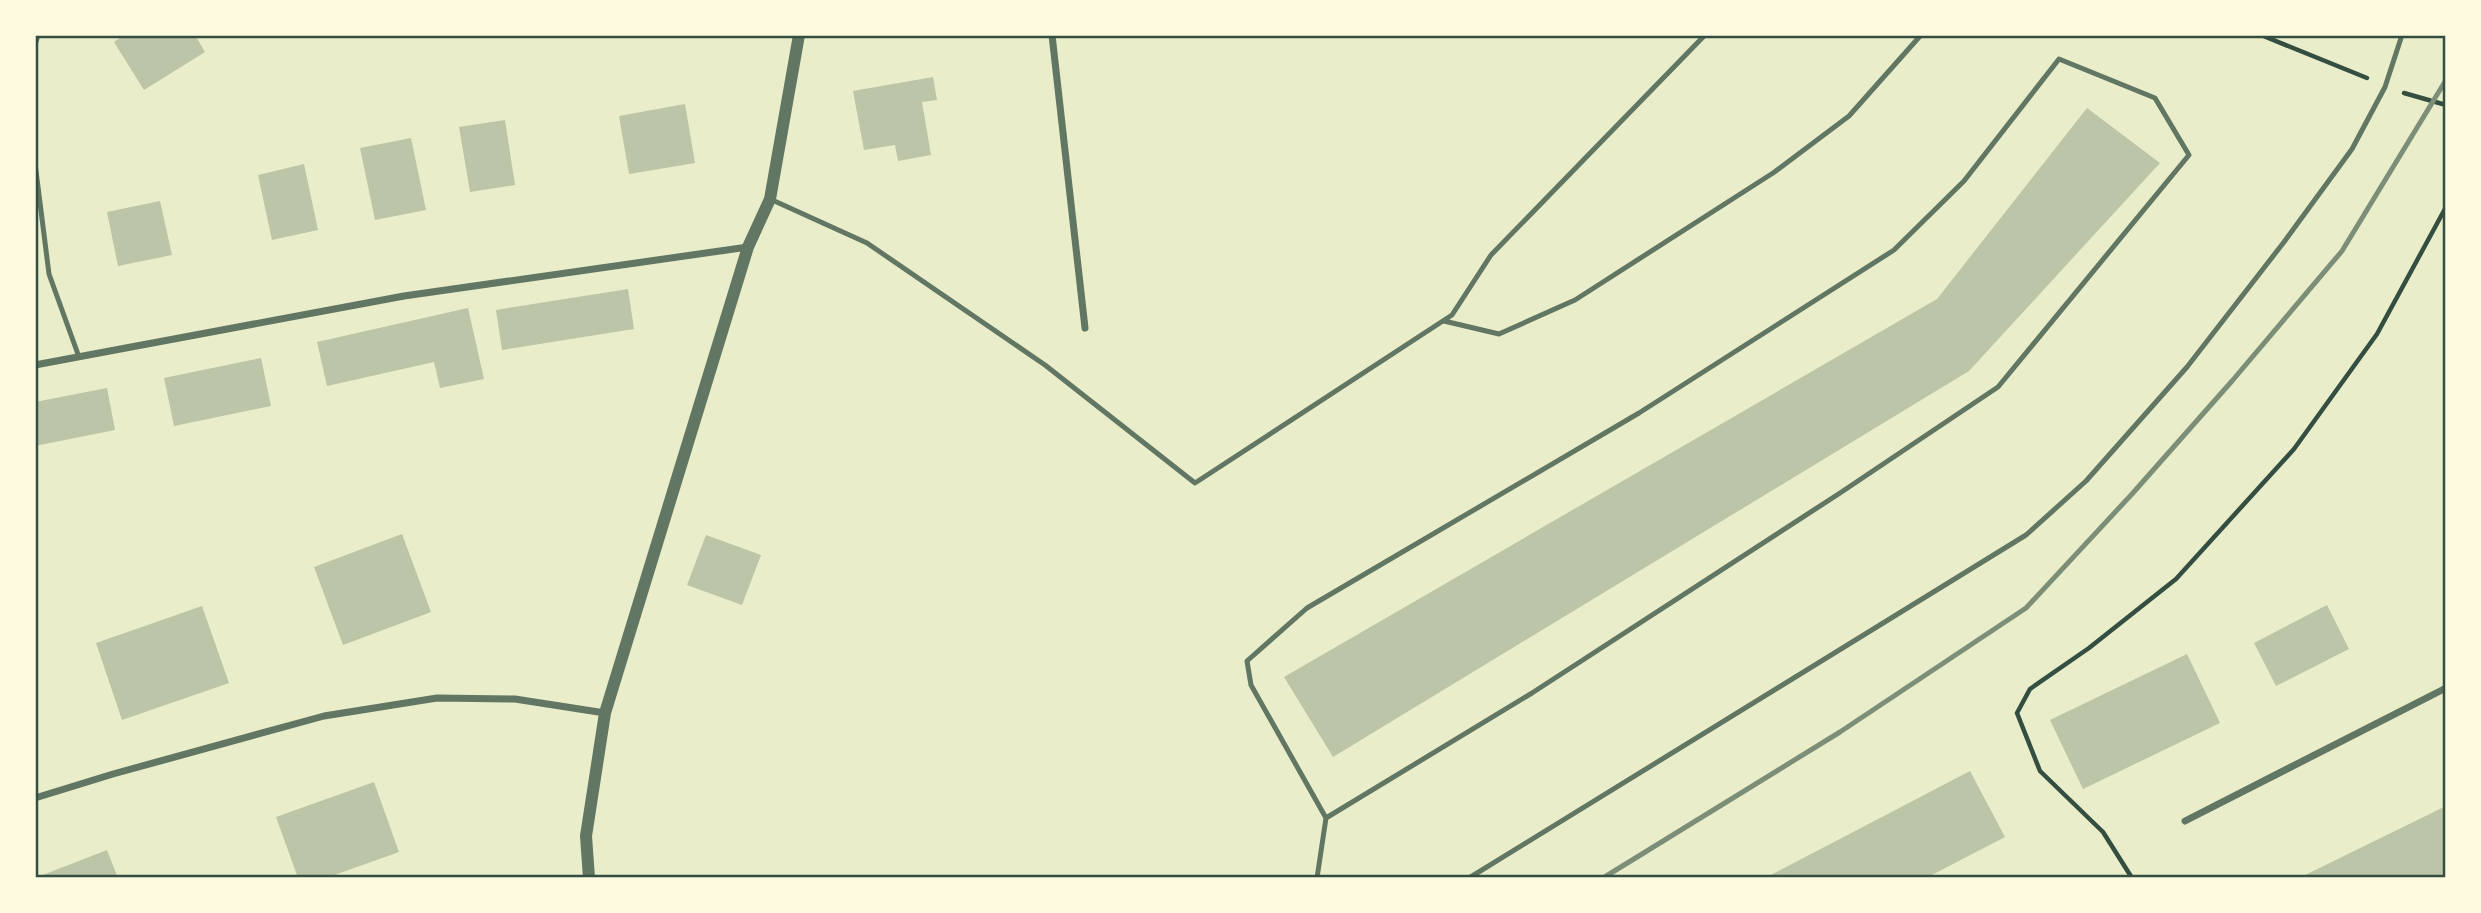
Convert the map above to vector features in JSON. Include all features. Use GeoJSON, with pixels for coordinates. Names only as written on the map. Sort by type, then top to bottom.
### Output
{"type":"FeatureCollection","features":[{"type":"Feature","properties":{"kind":"street"},"geometry":{"type":"LineString","coordinates":[[589,878],[586,836],[605,713],[748,247],[770,199],[799,35]]}},
{"type":"Feature","properties":{"kind":"street"},"geometry":{"type":"LineString","coordinates":[[1052,35],[1086,328]]}},
{"type":"Feature","properties":{"kind":"street"},"geometry":{"type":"LineString","coordinates":[[35,365],[404,296],[748,247]]}},
{"type":"Feature","properties":{"kind":"street"},"geometry":{"type":"LineString","coordinates":[[2185,821],[2446,688]]}},
{"type":"Feature","properties":{"kind":"street"},"geometry":{"type":"LineString","coordinates":[[35,798],[324,716],[437,698],[514,699],[605,713]]}},
{"type":"Feature","properties":{"kind":"lane"},"geometry":{"type":"LineString","coordinates":[[35,45],[38,35]]}},
{"type":"Feature","properties":{"kind":"lane"},"geometry":{"type":"LineString","coordinates":[[770,199],[867,243],[1045,365],[1195,483],[1452,315],[1491,255],[1705,35]]}},
{"type":"Feature","properties":{"kind":"lane"},"geometry":{"type":"LineString","coordinates":[[1444,321],[1499,334],[1575,300],[1773,173],[1849,116],[1921,35]]}},
{"type":"Feature","properties":{"kind":"lane"},"geometry":{"type":"LineString","coordinates":[[1469,878],[2026,535],[2086,481],[2187,367],[2352,149],[2385,87],[2402,35]]}},
{"type":"Feature","properties":{"kind":"lane"},"geometry":{"type":"LineString","coordinates":[[1317,878],[1326,818],[1251,685],[1247,661],[1307,608],[1639,414],[1894,250],[1964,181],[2059,59],[2155,98],[2189,155],[1998,387],[1532,693],[1326,818]]}},
{"type":"Feature","properties":{"kind":"lane"},"geometry":{"type":"LineString","coordinates":[[35,163],[49,274],[79,357]]}},
{"type":"Feature","properties":{"kind":"path"},"geometry":{"type":"LineString","coordinates":[[2261,35],[2385,87],[2446,105]]}},
{"type":"Feature","properties":{"kind":"path"},"geometry":{"type":"LineString","coordinates":[[2132,878],[2103,832],[2040,771],[2017,713],[2030,689],[2089,648],[2176,579],[2294,449],[2377,334],[2446,206]]}},
{"type":"Feature","properties":{"kind":"building"},"geometry":{"type":"Polygon","coordinates":[[[125,35],[195,35],[205,52],[144,90],[114,42],[125,35]]]}},
{"type":"Feature","properties":{"kind":"building"},"geometry":{"type":"Polygon","coordinates":[[[933,77],[937,100],[922,102],[931,155],[898,161],[895,145],[864,150],[853,91],[933,77]]]}},
{"type":"Feature","properties":{"kind":"building"},"geometry":{"type":"Polygon","coordinates":[[[685,104],[695,163],[629,174],[619,116],[685,104]]]}},
{"type":"Feature","properties":{"kind":"building"},"geometry":{"type":"Polygon","coordinates":[[[2087,108],[2160,163],[1969,371],[1333,757],[1284,677],[1937,299],[2087,108]]]}},
{"type":"Feature","properties":{"kind":"building"},"geometry":{"type":"Polygon","coordinates":[[[505,120],[515,185],[470,192],[459,127],[505,120]]]}},
{"type":"Feature","properties":{"kind":"building"},"geometry":{"type":"Polygon","coordinates":[[[411,138],[426,210],[375,220],[360,148],[411,138]]]}},
{"type":"Feature","properties":{"kind":"building"},"geometry":{"type":"Polygon","coordinates":[[[304,164],[318,230],[272,240],[258,175],[304,164]]]}},
{"type":"Feature","properties":{"kind":"building"},"geometry":{"type":"Polygon","coordinates":[[[160,201],[172,255],[118,266],[107,212],[160,201]]]}},
{"type":"Feature","properties":{"kind":"building"},"geometry":{"type":"Polygon","coordinates":[[[628,289],[634,329],[502,350],[496,310],[628,289]]]}},
{"type":"Feature","properties":{"kind":"building"},"geometry":{"type":"Polygon","coordinates":[[[468,308],[484,379],[440,388],[434,362],[327,386],[317,342],[468,308]]]}},
{"type":"Feature","properties":{"kind":"building"},"geometry":{"type":"Polygon","coordinates":[[[261,358],[271,406],[174,426],[164,378],[261,358]]]}},
{"type":"Feature","properties":{"kind":"building"},"geometry":{"type":"Polygon","coordinates":[[[107,388],[115,430],[35,446],[35,402],[107,388]]]}},
{"type":"Feature","properties":{"kind":"building"},"geometry":{"type":"Polygon","coordinates":[[[402,534],[431,612],[343,645],[314,567],[402,534]]]}},
{"type":"Feature","properties":{"kind":"building"},"geometry":{"type":"Polygon","coordinates":[[[706,535],[761,555],[742,605],[687,585],[706,535]]]}},
{"type":"Feature","properties":{"kind":"building"},"geometry":{"type":"Polygon","coordinates":[[[2327,605],[2349,649],[2276,686],[2254,643],[2327,605]]]}},
{"type":"Feature","properties":{"kind":"building"},"geometry":{"type":"Polygon","coordinates":[[[202,606],[229,683],[122,720],[96,643],[202,606]]]}},
{"type":"Feature","properties":{"kind":"building"},"geometry":{"type":"Polygon","coordinates":[[[2187,654],[2220,723],[2083,789],[2050,720],[2187,654]]]}},
{"type":"Feature","properties":{"kind":"building"},"geometry":{"type":"Polygon","coordinates":[[[1970,771],[2005,837],[1926,878],[1765,878],[1970,771]]]}},
{"type":"Feature","properties":{"kind":"building"},"geometry":{"type":"Polygon","coordinates":[[[374,782],[399,852],[326,878],[298,878],[276,817],[374,782]]]}},
{"type":"Feature","properties":{"kind":"building"},"geometry":{"type":"Polygon","coordinates":[[[2446,806],[2446,878],[2299,878],[2446,806]]]}},
{"type":"Feature","properties":{"kind":"building"},"geometry":{"type":"Polygon","coordinates":[[[107,850],[118,878],[35,878],[107,850]]]}},
{"type":"Feature","properties":{"kind":"railway"},"geometry":{"type":"LineString","coordinates":[[1603,878],[1840,732],[2026,608],[2132,494],[2342,251],[2446,80]]}}]}
